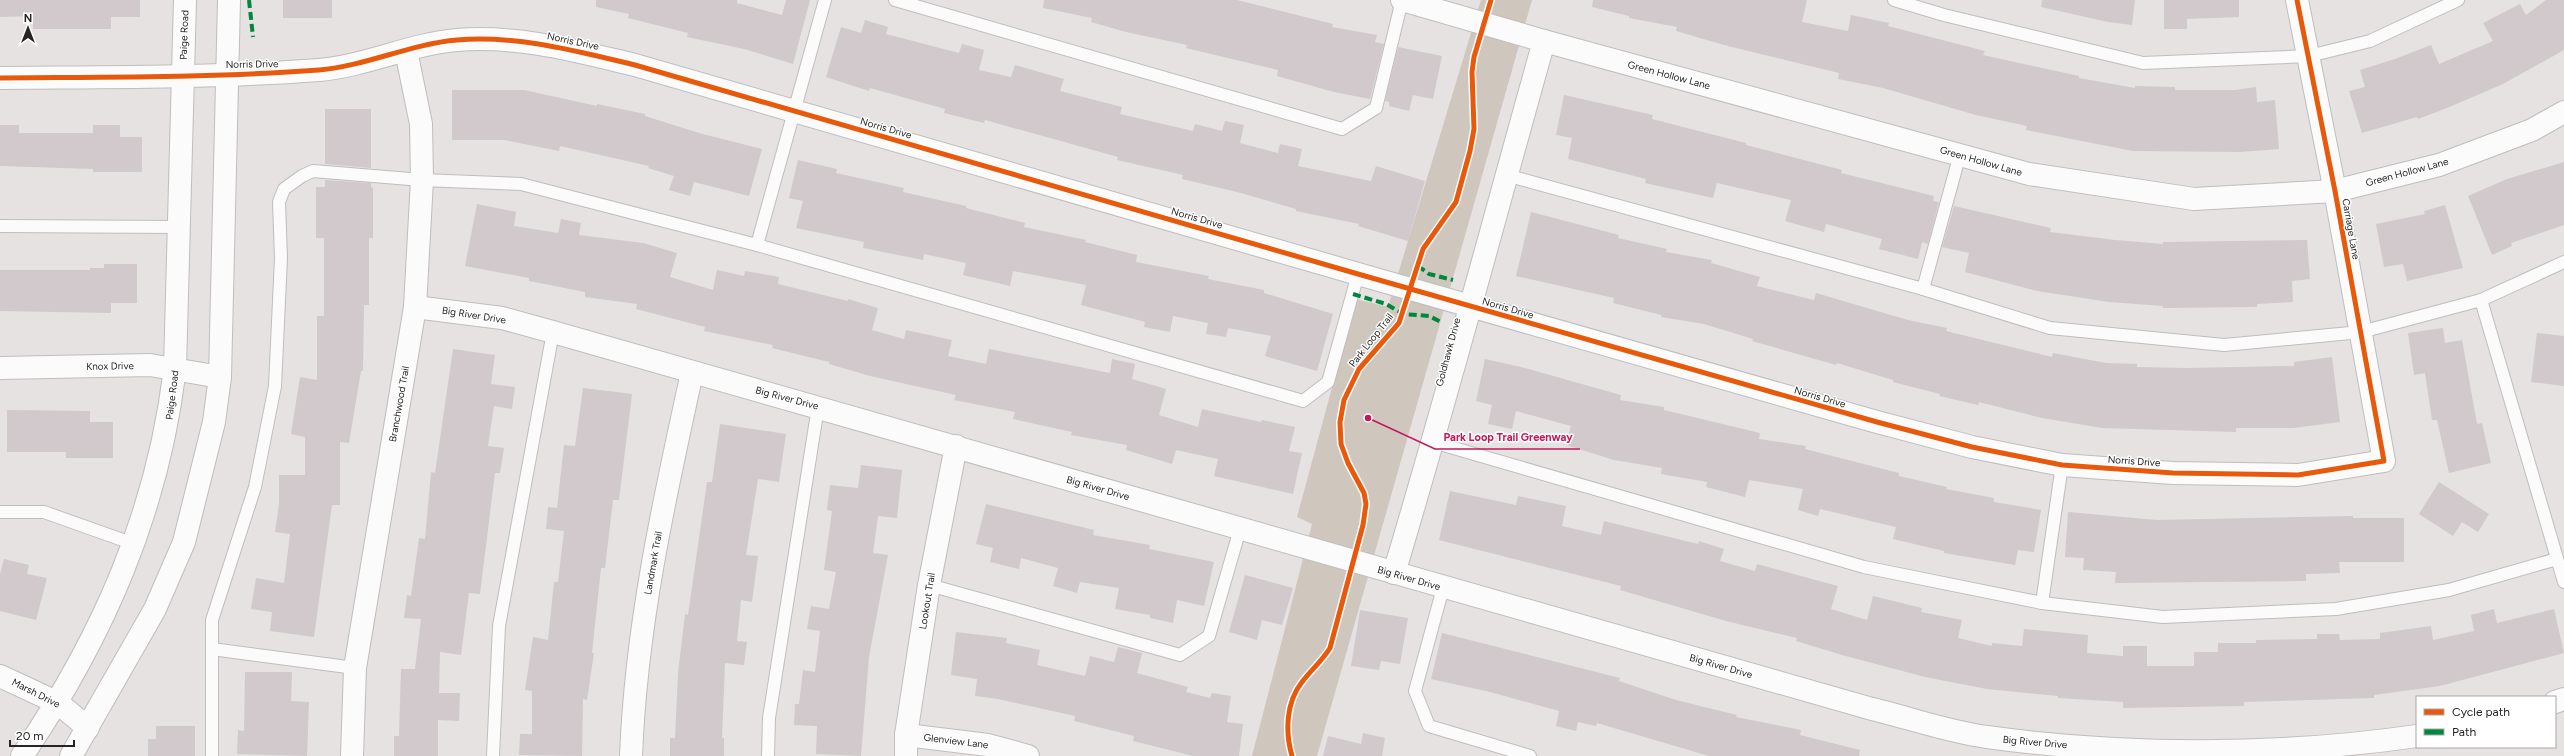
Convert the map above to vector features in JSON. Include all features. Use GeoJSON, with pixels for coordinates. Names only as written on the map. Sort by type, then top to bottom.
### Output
{"type":"FeatureCollection","features":[{"type":"Feature","properties":{"kind":"street","name":"Paige Road"},"geometry":{"type":"LineString","coordinates":[[22,756],[58,703],[106,615],[134,544],[150,496],[169,420],[175,368],[185,0]]}},
{"type":"Feature","properties":{"kind":"street"},"geometry":{"type":"LineString","coordinates":[[71,756],[155,610],[184,542],[214,422],[220,377],[230,0]]}},
{"type":"Feature","properties":{"kind":"street","name":"Green Hollow Lane"},"geometry":{"type":"LineString","coordinates":[[1402,0],[1544,42],[2029,174],[2194,199],[2335,191],[2439,165],[2532,130],[2564,112]]}},
{"type":"Feature","properties":{"kind":"street","name":"Carriage Lane"},"geometry":{"type":"LineString","coordinates":[[2297,0],[2335,191],[2384,461]]}},
{"type":"Feature","properties":{"kind":"street","name":"Norris Drive"},"geometry":{"type":"LineString","coordinates":[[0,78],[228,74],[343,68],[406,51],[456,40],[516,40],[554,45],[635,65],[1469,306],[1877,422],[1972,447],[2062,465],[2173,473],[2298,475],[2384,461]]}},
{"type":"Feature","properties":{"kind":"street","name":"Goldhawk Drive"},"geometry":{"type":"LineString","coordinates":[[1394,574],[1433,442],[1469,306],[1544,42]]}},
{"type":"Feature","properties":{"kind":"street","name":"Branchwood Trail"},"geometry":{"type":"LineString","coordinates":[[352,756],[355,668],[415,307],[422,180],[421,124],[406,51]]}},
{"type":"Feature","properties":{"kind":"street","name":"Big River Drive"},"geometry":{"type":"LineString","coordinates":[[415,307],[502,318],[692,373],[956,446],[1443,588],[1880,711],[1986,737],[2093,752],[2218,754],[2373,744],[2416,736]]}},
{"type":"Feature","properties":{"kind":"street","name":"Knox Drive"},"geometry":{"type":"LineString","coordinates":[[0,368],[150,365],[175,368],[220,377]]}},
{"type":"Feature","properties":{"kind":"street","name":"Landmark Trail"},"geometry":{"type":"LineString","coordinates":[[630,756],[633,692],[642,629],[667,487],[692,373]]}},
{"type":"Feature","properties":{"kind":"street","name":"Lookout Trail"},"geometry":{"type":"LineString","coordinates":[[906,746],[929,586],[956,446]]}},
{"type":"Feature","properties":{"kind":"street","name":"Marsh Drive"},"geometry":{"type":"LineString","coordinates":[[0,676],[58,703],[88,728]]}},
{"type":"Feature","properties":{"kind":"street","name":"Glenview Lane"},"geometry":{"type":"LineString","coordinates":[[906,746],[988,745],[1028,756]]}},
{"type":"Feature","properties":{"kind":"lane"},"geometry":{"type":"LineString","coordinates":[[757,245],[825,0]]}},
{"type":"Feature","properties":{"kind":"lane"},"geometry":{"type":"LineString","coordinates":[[895,0],[1342,129],[1376,108],[1402,0]]}},
{"type":"Feature","properties":{"kind":"lane"},"geometry":{"type":"LineString","coordinates":[[1894,0],[1944,15],[2143,63],[2309,56],[2370,41],[2458,0]]}},
{"type":"Feature","properties":{"kind":"lane"},"geometry":{"type":"LineString","coordinates":[[1924,289],[1960,154]]}},
{"type":"Feature","properties":{"kind":"lane"},"geometry":{"type":"LineString","coordinates":[[212,756],[212,620],[255,487],[275,386],[281,258],[279,202],[284,189],[302,176],[314,171],[422,180],[521,184],[757,245],[1303,401],[1328,382],[1358,274]]}},
{"type":"Feature","properties":{"kind":"lane"},"geometry":{"type":"LineString","coordinates":[[1506,175],[1924,289],[2050,328],[2224,344],[2361,332],[2481,300],[2564,262]]}},
{"type":"Feature","properties":{"kind":"lane"},"geometry":{"type":"LineString","coordinates":[[0,226],[179,227]]}},
{"type":"Feature","properties":{"kind":"lane"},"geometry":{"type":"LineString","coordinates":[[2481,300],[2564,582]]}},
{"type":"Feature","properties":{"kind":"lane"},"geometry":{"type":"LineString","coordinates":[[493,756],[499,626],[553,332]]}},
{"type":"Feature","properties":{"kind":"lane"},"geometry":{"type":"LineString","coordinates":[[768,756],[769,718],[818,407]]}},
{"type":"Feature","properties":{"kind":"lane"},"geometry":{"type":"LineString","coordinates":[[1433,442],[1864,567],[2042,604],[2163,616],[2336,609],[2448,590],[2557,559]]}},
{"type":"Feature","properties":{"kind":"lane"},"geometry":{"type":"LineString","coordinates":[[2042,604],[2062,465]]}},
{"type":"Feature","properties":{"kind":"lane"},"geometry":{"type":"LineString","coordinates":[[0,512],[44,512],[134,544]]}},
{"type":"Feature","properties":{"kind":"lane"},"geometry":{"type":"LineString","coordinates":[[929,586],[1180,655],[1209,636],[1240,529]]}},
{"type":"Feature","properties":{"kind":"lane"},"geometry":{"type":"LineString","coordinates":[[1443,588],[1415,691],[1429,726],[1530,756]]}},
{"type":"Feature","properties":{"kind":"lane"},"geometry":{"type":"LineString","coordinates":[[212,649],[355,668]]}},
{"type":"Feature","properties":{"kind":"shaded area"},"geometry":{"type":"Polygon","coordinates":[[[1481,0],[1532,0],[1317,756],[1252,756],[1312,524],[1297,517],[1356,299],[1388,307],[1481,0]]]}},
{"type":"Feature","properties":{"kind":"building"},"geometry":{"type":"Polygon","coordinates":[[[0,0],[140,0],[140,17],[111,17],[111,29],[33,29],[33,16],[0,17],[0,0]]]}},
{"type":"Feature","properties":{"kind":"building"},"geometry":{"type":"Polygon","coordinates":[[[283,0],[332,0],[332,18],[283,18],[283,0]]]}},
{"type":"Feature","properties":{"kind":"building"},"geometry":{"type":"Polygon","coordinates":[[[596,0],[737,0],[737,3],[782,15],[786,0],[810,0],[793,64],[744,49],[687,37],[688,33],[628,18],[629,14],[596,7],[596,0]]]}},
{"type":"Feature","properties":{"kind":"building"},"geometry":{"type":"Polygon","coordinates":[[[1044,0],[1237,0],[1333,24],[1332,27],[1377,35],[1375,42],[1384,44],[1370,99],[1334,92],[1277,76],[1278,70],[1186,48],[1187,45],[1126,32],[1091,22],[1092,18],[1043,8],[1044,0]]]}},
{"type":"Feature","properties":{"kind":"building"},"geometry":{"type":"Polygon","coordinates":[[[1593,0],[1807,0],[1802,22],[1848,31],[1851,15],[1889,23],[1888,26],[1985,51],[1983,55],[2079,76],[2079,78],[2135,88],[2135,86],[2175,87],[2175,90],[2235,90],[2256,87],[2257,102],[2275,100],[2279,149],[2240,152],[2133,151],[2026,130],[2027,126],[1976,115],[1883,88],[1838,79],[1839,73],[1724,45],[1676,31],[1677,27],[1629,18],[1629,16],[1592,7],[1593,0]]]}},
{"type":"Feature","properties":{"kind":"building"},"geometry":{"type":"Polygon","coordinates":[[[2042,0],[2135,0],[2132,25],[2108,22],[2041,7],[2042,0]]]}},
{"type":"Feature","properties":{"kind":"building"},"geometry":{"type":"Polygon","coordinates":[[[2164,0],[2239,0],[2239,17],[2187,19],[2187,29],[2164,29],[2164,0]]]}},
{"type":"Feature","properties":{"kind":"building"},"geometry":{"type":"Polygon","coordinates":[[[2546,0],[2564,0],[2564,50],[2503,84],[2447,108],[2418,119],[2417,117],[2362,133],[2349,91],[2365,87],[2360,70],[2395,59],[2431,45],[2439,64],[2493,41],[2483,23],[2520,4],[2526,15],[2546,0]]]}},
{"type":"Feature","properties":{"kind":"building"},"geometry":{"type":"Polygon","coordinates":[[[865,20],[888,27],[886,34],[959,53],[962,44],[984,50],[979,70],[1011,77],[1015,65],[1064,79],[1060,91],[1122,107],[1120,114],[1193,131],[1195,124],[1222,131],[1225,121],[1244,125],[1240,143],[1278,153],[1280,144],[1302,149],[1298,166],[1371,181],[1376,166],[1425,181],[1408,241],[1358,226],[1359,224],[1296,211],[1296,209],[1241,193],[1182,179],[1183,175],[1117,160],[1118,157],[985,120],[984,123],[944,113],[945,109],[870,88],[869,91],[826,77],[841,27],[861,33],[865,20]]]}},
{"type":"Feature","properties":{"kind":"building"},"geometry":{"type":"Polygon","coordinates":[[[1398,47],[1442,56],[1433,99],[1413,95],[1409,111],[1389,106],[1389,102],[1385,101],[1398,47]]]}},
{"type":"Feature","properties":{"kind":"building"},"geometry":{"type":"Polygon","coordinates":[[[452,90],[524,90],[597,106],[597,104],[645,114],[645,116],[699,133],[762,149],[749,196],[694,182],[690,196],[669,190],[674,176],[648,168],[649,166],[560,146],[559,151],[504,140],[452,140],[452,90]]]}},
{"type":"Feature","properties":{"kind":"building"},"geometry":{"type":"Polygon","coordinates":[[[1564,95],[1653,115],[1652,119],[1842,170],[1841,173],[1934,196],[1933,201],[1939,202],[1928,244],[1922,242],[1918,259],[1879,249],[1882,239],[1826,224],[1824,232],[1785,221],[1791,200],[1717,183],[1713,198],[1645,183],[1646,179],[1568,159],[1572,138],[1556,135],[1564,95]]]}},
{"type":"Feature","properties":{"kind":"building"},"geometry":{"type":"Polygon","coordinates":[[[325,109],[371,109],[371,168],[325,164],[325,109]]]}},
{"type":"Feature","properties":{"kind":"building"},"geometry":{"type":"Polygon","coordinates":[[[0,125],[19,125],[19,133],[93,133],[93,125],[120,125],[120,137],[142,137],[142,172],[93,172],[93,169],[0,166],[0,125]]]}},
{"type":"Feature","properties":{"kind":"building"},"geometry":{"type":"Polygon","coordinates":[[[798,160],[837,169],[836,173],[904,188],[903,192],[966,206],[966,208],[1025,223],[1024,227],[1086,240],[1085,242],[1137,255],[1136,262],[1209,276],[1208,279],[1264,290],[1264,293],[1333,314],[1317,371],[1265,356],[1271,336],[1228,328],[1226,337],[1206,334],[1208,323],[1173,316],[1170,332],[1144,327],[1145,322],[1081,305],[1086,285],[1013,271],[1010,286],[963,275],[966,263],[924,254],[923,260],[863,248],[864,242],[796,228],[803,201],[789,198],[798,160]]]}},
{"type":"Feature","properties":{"kind":"building"},"geometry":{"type":"Polygon","coordinates":[[[2564,162],[2564,225],[2511,243],[2512,246],[2492,255],[2468,196],[2507,179],[2564,162]]]}},
{"type":"Feature","properties":{"kind":"building"},"geometry":{"type":"Polygon","coordinates":[[[325,180],[371,183],[371,187],[373,188],[373,238],[369,238],[369,305],[364,305],[363,371],[361,371],[349,443],[340,442],[340,505],[332,505],[314,637],[270,631],[272,612],[251,609],[256,578],[284,583],[290,534],[275,532],[279,504],[279,475],[305,475],[305,437],[291,434],[300,377],[317,380],[317,316],[324,316],[324,238],[316,238],[316,187],[325,187],[325,180]]]}},
{"type":"Feature","properties":{"kind":"building"},"geometry":{"type":"Polygon","coordinates":[[[477,204],[516,212],[514,226],[558,233],[561,219],[581,223],[579,235],[643,243],[677,253],[670,277],[713,290],[717,270],[744,276],[745,271],[779,277],[778,284],[848,301],[848,299],[878,308],[872,330],[904,339],[906,330],[952,340],[948,356],[986,364],[989,349],[1110,373],[1112,359],[1135,364],[1132,379],[1166,389],[1159,415],[1198,427],[1202,409],[1261,422],[1262,420],[1295,427],[1289,451],[1302,453],[1293,494],[1214,476],[1218,459],[1176,450],[1172,464],[1126,450],[1127,445],[1071,435],[1072,432],[1013,419],[1015,412],[954,400],[956,395],[870,376],[829,364],[829,362],[772,348],[773,345],[704,331],[705,327],[636,309],[637,304],[585,297],[585,292],[529,281],[529,278],[465,266],[477,204]]]}},
{"type":"Feature","properties":{"kind":"building"},"geometry":{"type":"Polygon","coordinates":[[[2445,205],[2463,268],[2407,281],[2403,264],[2384,267],[2376,224],[2425,214],[2424,211],[2445,205]]]}},
{"type":"Feature","properties":{"kind":"building"},"geometry":{"type":"Polygon","coordinates":[[[1954,206],[2051,228],[2050,232],[2115,240],[2163,244],[2163,242],[2307,240],[2310,279],[2292,281],[2293,302],[2257,304],[2257,307],[2163,308],[2163,306],[2109,302],[2037,291],[1965,272],[1969,253],[1942,247],[1954,206]]]}},
{"type":"Feature","properties":{"kind":"building"},"geometry":{"type":"Polygon","coordinates":[[[1531,212],[1619,235],[1618,238],[1667,249],[1666,252],[1712,260],[1711,263],[1760,277],[1757,286],[1814,300],[1816,293],[1908,320],[1947,328],[1946,331],[2052,357],[2053,353],[2106,363],[2137,364],[2137,367],[2186,368],[2294,366],[2294,362],[2332,357],[2340,422],[2293,428],[2236,428],[2236,432],[2102,428],[2042,418],[1979,402],[1978,405],[1939,396],[1940,394],[1893,382],[1893,380],[1837,363],[1836,365],[1752,341],[1753,339],[1704,324],[1661,317],[1661,315],[1613,303],[1614,298],[1516,276],[1531,212]]]}},
{"type":"Feature","properties":{"kind":"building"},"geometry":{"type":"Polygon","coordinates":[[[104,264],[137,264],[137,303],[111,303],[111,313],[0,311],[0,270],[90,270],[90,268],[104,268],[104,264]]]}},
{"type":"Feature","properties":{"kind":"building"},"geometry":{"type":"Polygon","coordinates":[[[2443,328],[2445,343],[2462,340],[2477,424],[2482,423],[2491,463],[2449,473],[2437,420],[2432,420],[2425,373],[2414,375],[2408,333],[2443,328]]]}},
{"type":"Feature","properties":{"kind":"building"},"geometry":{"type":"Polygon","coordinates":[[[2537,333],[2564,336],[2564,386],[2531,382],[2537,333]]]}},
{"type":"Feature","properties":{"kind":"building"},"geometry":{"type":"Polygon","coordinates":[[[453,349],[495,355],[491,384],[515,387],[512,409],[494,406],[488,446],[504,448],[500,473],[495,473],[480,594],[469,593],[461,655],[440,652],[439,693],[460,693],[459,721],[438,720],[438,756],[394,756],[394,736],[399,736],[401,669],[415,669],[421,619],[404,618],[407,595],[411,596],[419,538],[425,539],[431,472],[435,473],[453,349]]]}},
{"type":"Feature","properties":{"kind":"building"},"geometry":{"type":"Polygon","coordinates":[[[1485,359],[1521,367],[1621,395],[1620,400],[1664,407],[1664,410],[1760,433],[1759,439],[1806,446],[1805,449],[1899,473],[1899,476],[1947,487],[1946,489],[1994,498],[1994,502],[2041,510],[2034,552],[2018,550],[2015,565],[1944,553],[1944,551],[1893,539],[1896,527],[1820,509],[1818,516],[1798,510],[1803,489],[1749,480],[1745,497],[1706,487],[1707,482],[1661,474],[1662,468],[1614,460],[1566,445],[1571,426],[1516,411],[1512,429],[1488,424],[1492,405],[1476,401],[1485,359]]]}},
{"type":"Feature","properties":{"kind":"building"},"geometry":{"type":"Polygon","coordinates":[[[583,388],[632,394],[619,500],[613,500],[605,568],[601,568],[592,653],[594,653],[587,700],[583,699],[582,756],[519,755],[520,734],[532,734],[532,691],[525,690],[533,637],[548,640],[554,582],[558,582],[564,531],[546,529],[548,507],[557,508],[564,445],[575,446],[583,388]]]}},
{"type":"Feature","properties":{"kind":"building"},"geometry":{"type":"Polygon","coordinates":[[[7,410],[90,411],[90,422],[113,422],[113,458],[66,458],[66,452],[7,452],[7,410]]]}},
{"type":"Feature","properties":{"kind":"building"},"geometry":{"type":"Polygon","coordinates":[[[720,424],[786,434],[779,482],[758,479],[746,555],[758,556],[752,602],[741,600],[737,641],[747,642],[744,665],[725,663],[722,738],[724,738],[724,756],[670,756],[670,738],[675,738],[678,673],[685,614],[688,615],[707,482],[712,482],[720,424]]]}},
{"type":"Feature","properties":{"kind":"building"},"geometry":{"type":"Polygon","coordinates":[[[861,465],[902,470],[897,518],[878,516],[873,553],[888,555],[869,657],[861,756],[816,754],[817,726],[794,725],[795,704],[799,704],[803,670],[815,672],[820,631],[807,629],[811,606],[829,609],[836,572],[824,570],[832,511],[827,510],[830,485],[858,488],[861,465]]]}},
{"type":"Feature","properties":{"kind":"building"},"geometry":{"type":"Polygon","coordinates":[[[2439,482],[2489,514],[2478,532],[2462,522],[2453,536],[2419,514],[2439,482]]]}},
{"type":"Feature","properties":{"kind":"building"},"geometry":{"type":"Polygon","coordinates":[[[1450,491],[1516,505],[1518,496],[1566,506],[1562,526],[1601,535],[1604,521],[1698,544],[1699,541],[1724,549],[1720,561],[1755,571],[1757,564],[1838,586],[1831,609],[1867,620],[1873,596],[1922,608],[1921,612],[1962,620],[1958,638],[1992,646],[1992,643],[2022,646],[2024,629],[2088,635],[2087,653],[2123,656],[2123,646],[2147,646],[2147,666],[2194,666],[2194,652],[2218,652],[2218,643],[2256,643],[2256,640],[2317,639],[2317,634],[2339,634],[2340,640],[2380,639],[2380,633],[2431,626],[2433,640],[2474,631],[2471,615],[2494,609],[2497,623],[2554,609],[2564,653],[2440,686],[2374,695],[2374,698],[2244,702],[2244,706],[2123,708],[2123,702],[2058,698],[2058,696],[1987,689],[1925,677],[1842,655],[1796,641],[1797,638],[1726,621],[1620,590],[1621,586],[1439,540],[1450,491]]]}},
{"type":"Feature","properties":{"kind":"building"},"geometry":{"type":"Polygon","coordinates":[[[986,504],[1094,530],[1093,535],[1150,545],[1149,549],[1214,562],[1204,606],[1177,600],[1173,623],[1150,618],[1150,615],[1115,609],[1119,588],[1080,582],[1077,593],[1053,586],[1058,568],[1021,558],[1019,569],[990,562],[993,548],[976,544],[986,504]]]}},
{"type":"Feature","properties":{"kind":"building"},"geometry":{"type":"Polygon","coordinates":[[[2068,512],[2157,520],[2353,516],[2353,518],[2404,518],[2404,562],[2339,562],[2340,573],[2306,574],[2306,581],[2115,583],[2116,572],[2083,570],[2084,558],[2065,557],[2068,512]]]}},
{"type":"Feature","properties":{"kind":"building"},"geometry":{"type":"Polygon","coordinates":[[[4,559],[29,565],[27,574],[47,578],[36,620],[0,611],[0,574],[4,559]]]}},
{"type":"Feature","properties":{"kind":"building"},"geometry":{"type":"Polygon","coordinates":[[[1245,575],[1293,588],[1282,625],[1262,620],[1257,640],[1229,632],[1245,575]]]}},
{"type":"Feature","properties":{"kind":"building"},"geometry":{"type":"Polygon","coordinates":[[[1360,610],[1408,618],[1400,664],[1381,661],[1379,670],[1351,666],[1360,610]]]}},
{"type":"Feature","properties":{"kind":"building"},"geometry":{"type":"Polygon","coordinates":[[[956,632],[1007,638],[1006,643],[1040,650],[1037,665],[1085,676],[1090,656],[1114,662],[1118,647],[1142,653],[1137,673],[1188,687],[1186,692],[1210,698],[1212,693],[1231,696],[1227,722],[1243,724],[1239,756],[1193,756],[1133,741],[1134,736],[1074,721],[1075,716],[998,699],[975,696],[977,679],[951,675],[956,632]]]}},
{"type":"Feature","properties":{"kind":"building"},"geometry":{"type":"Polygon","coordinates":[[[1442,633],[1620,678],[1619,681],[1676,700],[1737,715],[1736,717],[1801,730],[1800,735],[1860,750],[1859,756],[1709,756],[1597,723],[1596,726],[1578,722],[1576,731],[1556,726],[1559,711],[1490,692],[1431,679],[1442,633]]]}},
{"type":"Feature","properties":{"kind":"building"},"geometry":{"type":"Polygon","coordinates":[[[245,672],[292,672],[291,701],[309,702],[307,756],[237,754],[238,730],[244,731],[245,672]]]}},
{"type":"Feature","properties":{"kind":"building"},"geometry":{"type":"Polygon","coordinates":[[[156,726],[195,726],[195,756],[148,756],[148,739],[156,739],[156,726]]]}},
{"type":"Feature","properties":{"kind":"building"},"geometry":{"type":"Polygon","coordinates":[[[1363,733],[1385,738],[1382,756],[1323,756],[1328,736],[1361,744],[1363,733]]]}},
{"type":"Feature","properties":{"kind":"marked path"},"geometry":{"type":"LineString","coordinates":[[249,0],[253,37]]}},
{"type":"Feature","properties":{"kind":"marked path"},"geometry":{"type":"LineString","coordinates":[[1418,266],[1429,274],[1453,280]]}},
{"type":"Feature","properties":{"kind":"marked path"},"geometry":{"type":"LineString","coordinates":[[1353,294],[1386,304],[1403,314],[1429,316],[1441,322]]}},
{"type":"Feature","properties":{"kind":"cycle path","name":"Park Loop Trail"},"geometry":{"type":"LineString","coordinates":[[1292,756],[1288,737],[1288,718],[1290,708],[1302,682],[1330,648],[1363,525],[1366,504],[1364,493],[1348,463],[1341,444],[1340,422],[1344,400],[1359,369],[1399,323],[1423,249],[1456,202],[1470,151],[1474,129],[1472,72],[1474,57],[1491,0]]}},
{"type":"Feature","properties":{"kind":"cycle path"},"geometry":{"type":"LineString","coordinates":[[0,78],[160,77],[279,73],[336,68],[422,46],[457,40],[502,40],[547,45],[635,65],[1358,274],[1877,422],[1972,447],[2062,465],[2173,473],[2298,475],[2384,461],[2335,191],[2297,0]]}},
{"type":"Feature","properties":{"kind":"place","name":"Park Loop Trail Greenway"},"geometry":{"type":"Point","coordinates":[1368,418]}}]}
